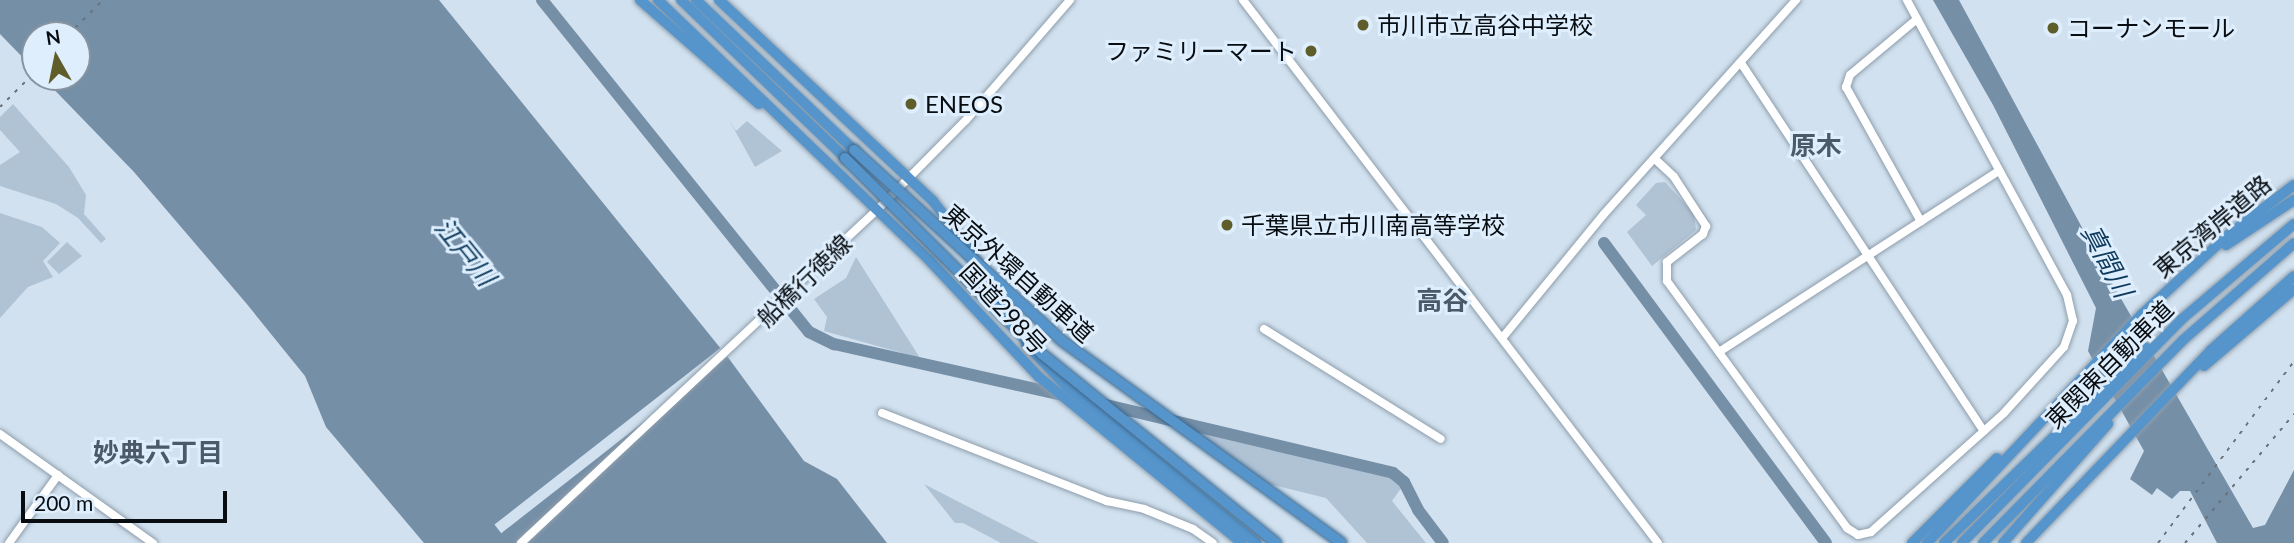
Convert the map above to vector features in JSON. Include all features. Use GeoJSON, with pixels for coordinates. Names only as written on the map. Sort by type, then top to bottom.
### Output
{"type":"FeatureCollection","features":[{"type":"Feature","properties":{"kind":"highway"},"geometry":{"type":"LineString","coordinates":[[640,0],[715,69],[798,133]]}},
{"type":"Feature","properties":{"kind":"highway","name":"国道298号"},"geometry":{"type":"LineString","coordinates":[[658,0],[878,209],[1023,361],[1238,541]]}},
{"type":"Feature","properties":{"kind":"highway","name":"東京外環自動車道"},"geometry":{"type":"LineString","coordinates":[[681,0],[1042,354],[1276,543]]}},
{"type":"Feature","properties":{"kind":"highway","name":"東京外環自動車道"},"geometry":{"type":"LineString","coordinates":[[696,0],[1061,340],[1341,543]]}},
{"type":"Feature","properties":{"kind":"highway","name":"国道298号"},"geometry":{"type":"LineString","coordinates":[[719,0],[909,178],[952,224],[1013,325],[1045,366],[1256,543]]}},
{"type":"Feature","properties":{"kind":"highway"},"geometry":{"type":"LineString","coordinates":[[730,0],[778,55]]}},
{"type":"Feature","properties":{"kind":"highway","name":"東京湾岸道路"},"geometry":{"type":"LineString","coordinates":[[1927,543],[2081,376],[2186,273],[2294,184]]}},
{"type":"Feature","properties":{"kind":"highway"},"geometry":{"type":"LineString","coordinates":[[2202,259],[2294,200]]}},
{"type":"Feature","properties":{"kind":"highway","name":"東関東自動車道"},"geometry":{"type":"LineString","coordinates":[[1962,543],[2192,310],[2294,224]]}},
{"type":"Feature","properties":{"kind":"highway","name":"東関東自動車道"},"geometry":{"type":"LineString","coordinates":[[1983,543],[2199,324],[2294,243]]}},
{"type":"Feature","properties":{"kind":"highway"},"geometry":{"type":"LineString","coordinates":[[2028,543],[2294,269]]}},
{"type":"Feature","properties":{"kind":"highway"},"geometry":{"type":"LineString","coordinates":[[2270,296],[2294,276]]}},
{"type":"Feature","properties":{"kind":"highway"},"geometry":{"type":"LineString","coordinates":[[2222,346],[2294,289]]}},
{"type":"Feature","properties":{"kind":"highway"},"geometry":{"type":"LineString","coordinates":[[1944,543],[2089,398],[2192,310]]}},
{"type":"Feature","properties":{"kind":"highway"},"geometry":{"type":"LineString","coordinates":[[2003,543],[2152,370]]}},
{"type":"Feature","properties":{"kind":"highway"},"geometry":{"type":"LineString","coordinates":[[1912,543],[2081,376]]}},
{"type":"Feature","properties":{"kind":"highway"},"geometry":{"type":"LineString","coordinates":[[1906,543],[1930,524]]}},
{"type":"Feature","properties":{"kind":"street","name":"船橋行徳線"},"geometry":{"type":"LineString","coordinates":[[521,543],[777,307],[878,209],[966,120],[1070,0]]}},
{"type":"Feature","properties":{"kind":"street"},"geometry":{"type":"LineString","coordinates":[[1243,0],[1658,543]]}},
{"type":"Feature","properties":{"kind":"street"},"geometry":{"type":"LineString","coordinates":[[1503,337],[1796,0]]}},
{"type":"Feature","properties":{"kind":"street"},"geometry":{"type":"LineString","coordinates":[[1655,159],[1705,220],[1703,234],[1670,258],[1664,272],[1846,528],[1858,536],[1871,532],[1984,431],[2059,353],[2073,321],[2067,295],[1907,0]]}},
{"type":"Feature","properties":{"kind":"street"},"geometry":{"type":"LineString","coordinates":[[1917,19],[1850,75],[1846,87],[1921,222]]}},
{"type":"Feature","properties":{"kind":"street"},"geometry":{"type":"LineString","coordinates":[[1741,63],[1984,431]]}},
{"type":"Feature","properties":{"kind":"street"},"geometry":{"type":"LineString","coordinates":[[1719,352],[1999,171]]}},
{"type":"Feature","properties":{"kind":"street"},"geometry":{"type":"LineString","coordinates":[[1264,329],[1441,439]]}},
{"type":"Feature","properties":{"kind":"street"},"geometry":{"type":"LineString","coordinates":[[883,413],[1107,501],[1144,509],[1194,529],[1213,543]]}},
{"type":"Feature","properties":{"kind":"street"},"geometry":{"type":"LineString","coordinates":[[0,433],[153,543]]}},
{"type":"Feature","properties":{"kind":"street"},"geometry":{"type":"LineString","coordinates":[[9,543],[58,475]]}},
{"type":"Feature","properties":{"kind":"shaded area"},"geometry":{"type":"Polygon","coordinates":[[[13,104],[69,167],[86,195],[84,214],[106,239],[101,243],[78,218],[56,204],[0,186],[0,165],[20,152],[0,130],[0,117],[13,104]]]}},
{"type":"Feature","properties":{"kind":"shaded area"},"geometry":{"type":"Polygon","coordinates":[[[728,118],[736,131],[747,121],[782,151],[755,167],[728,118]]]}},
{"type":"Feature","properties":{"kind":"shaded area"},"geometry":{"type":"Polygon","coordinates":[[[1665,182],[1694,214],[1696,230],[1652,266],[1627,232],[1646,215],[1636,205],[1656,183],[1665,182]]]}},
{"type":"Feature","properties":{"kind":"shaded area"},"geometry":{"type":"Polygon","coordinates":[[[0,213],[42,227],[60,243],[43,261],[53,277],[28,287],[0,318],[0,213]]]}},
{"type":"Feature","properties":{"kind":"shaded area"},"geometry":{"type":"Polygon","coordinates":[[[67,242],[82,256],[59,274],[47,262],[67,242]]]}},
{"type":"Feature","properties":{"kind":"shaded area"},"geometry":{"type":"Polygon","coordinates":[[[856,257],[920,358],[824,331],[827,317],[814,299],[846,278],[856,257]]]}},
{"type":"Feature","properties":{"kind":"shaded area"},"geometry":{"type":"Polygon","coordinates":[[[1202,431],[1378,472],[1399,481],[1402,487],[1392,501],[1426,543],[1367,543],[1326,498],[1261,482],[1195,432],[1202,431]]]}},
{"type":"Feature","properties":{"kind":"shaded area"},"geometry":{"type":"Polygon","coordinates":[[[924,484],[1039,543],[1001,543],[963,523],[955,523],[924,484]]]}},
{"type":"Feature","properties":{"kind":"water","name":"江戸川"},"geometry":{"type":"Polygon","coordinates":[[[0,0],[439,0],[730,360],[804,461],[837,479],[887,543],[424,543],[326,427],[305,376],[246,303],[134,172],[56,91],[91,91],[91,21],[21,21],[21,56],[0,34],[0,0]]]}},
{"type":"Feature","properties":{"kind":"water"},"geometry":{"type":"Polygon","coordinates":[[[1933,0],[1959,0],[2112,283],[2253,528],[2265,525],[2294,470],[2294,543],[2217,543],[2190,491],[2180,491],[2172,499],[2157,488],[2152,495],[2130,479],[2144,451],[2088,351],[2096,308],[1993,105],[1933,0]]]}},
{"type":"Feature","properties":{"kind":"pier"},"geometry":{"type":"Polygon","coordinates":[[[723,346],[730,355],[501,533],[494,525],[723,346]]]}},
{"type":"Feature","properties":{"kind":"waterway"},"geometry":{"type":"LineString","coordinates":[[542,0],[809,332],[834,344],[1063,395]]}},
{"type":"Feature","properties":{"kind":"waterway"},"geometry":{"type":"LineString","coordinates":[[1604,243],[1826,543]]}},
{"type":"Feature","properties":{"kind":"waterway"},"geometry":{"type":"LineString","coordinates":[[1102,404],[1393,473],[1404,482],[1418,510],[1443,543]]}},
{"type":"Feature","properties":{"kind":"railway"},"geometry":{"type":"LineString","coordinates":[[82,21],[103,0]]}},
{"type":"Feature","properties":{"kind":"railway"},"geometry":{"type":"LineString","coordinates":[[0,107],[21,86]]}},
{"type":"Feature","properties":{"kind":"railway"},"geometry":{"type":"LineString","coordinates":[[2158,543],[2294,361]]}},
{"type":"Feature","properties":{"kind":"railway"},"geometry":{"type":"LineString","coordinates":[[2185,543],[2294,414]]}},
{"type":"Feature","properties":{"kind":"place","name":"市川市立高谷中学校"},"geometry":{"type":"Point","coordinates":[1363,25]}},
{"type":"Feature","properties":{"kind":"place","name":"コーナンモール"},"geometry":{"type":"Point","coordinates":[2053,28]}},
{"type":"Feature","properties":{"kind":"place","name":"ファミリーマート"},"geometry":{"type":"Point","coordinates":[1311,51]}},
{"type":"Feature","properties":{"kind":"place","name":"ENEOS"},"geometry":{"type":"Point","coordinates":[911,104]}},
{"type":"Feature","properties":{"kind":"place","name":"千葉県立市川南高等学校"},"geometry":{"type":"Point","coordinates":[1227,225]}},
{"type":"Feature","properties":{"kind":"district","name":"原木"},"geometry":{"type":"Point","coordinates":[1816,146]}},
{"type":"Feature","properties":{"kind":"district","name":"高谷"},"geometry":{"type":"Point","coordinates":[1442,301]}},
{"type":"Feature","properties":{"kind":"district","name":"妙典六丁目"},"geometry":{"type":"Point","coordinates":[158,453]}},
{"type":"Feature","properties":{"kind":"water label","name":"真間川"},"geometry":{"type":"Point","coordinates":[2107,261]}}]}
